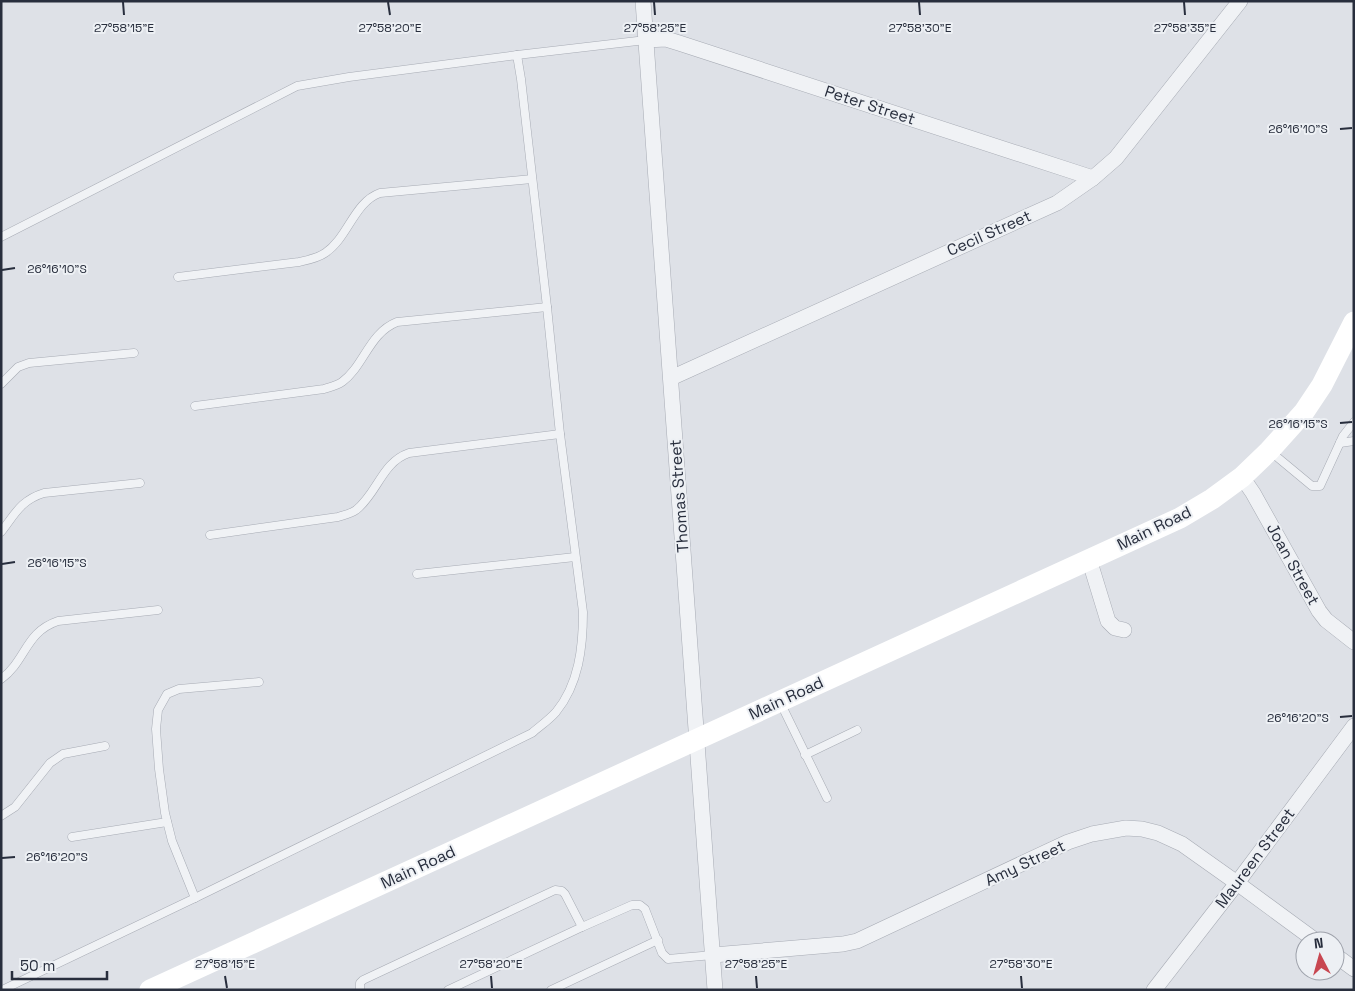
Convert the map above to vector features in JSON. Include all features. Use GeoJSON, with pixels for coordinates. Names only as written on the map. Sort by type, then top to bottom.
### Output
{"type":"FeatureCollection","features":[{"type":"Feature","properties":{"kind":"main road","name":"Main Road"},"geometry":{"type":"LineString","coordinates":[[150,990],[1180,518],[1212,499],[1242,477],[1269,451],[1304,412],[1322,385],[1354,322]]}},
{"type":"Feature","properties":{"kind":"street","name":"Thomas Street"},"geometry":{"type":"LineString","coordinates":[[644,1],[715,990]]}},
{"type":"Feature","properties":{"kind":"street","name":"Cecil Street"},"geometry":{"type":"LineString","coordinates":[[671,378],[1057,203],[1093,178],[1116,158],[1240,1]]}},
{"type":"Feature","properties":{"kind":"street","name":"Peter Street"},"geometry":{"type":"LineString","coordinates":[[646,40],[666,39],[679,43],[1093,178]]}},
{"type":"Feature","properties":{"kind":"street","name":"Joan Street"},"geometry":{"type":"LineString","coordinates":[[1242,477],[1253,493],[1319,611],[1326,620],[1354,642]]}},
{"type":"Feature","properties":{"kind":"street"},"geometry":{"type":"LineString","coordinates":[[1089,559],[1108,621],[1115,628],[1124,630]]}},
{"type":"Feature","properties":{"kind":"street","name":"Maureen Street"},"geometry":{"type":"LineString","coordinates":[[1154,990],[1354,726]]}},
{"type":"Feature","properties":{"kind":"street","name":"Amy Street"},"geometry":{"type":"LineString","coordinates":[[712,955],[843,944],[857,941],[1068,842],[1100,832],[1126,828],[1158,833],[1174,840],[1237,882],[1303,931]]}},
{"type":"Feature","properties":{"kind":"lane"},"geometry":{"type":"LineString","coordinates":[[1,237],[297,86],[349,77],[646,40]]}},
{"type":"Feature","properties":{"kind":"lane"},"geometry":{"type":"LineString","coordinates":[[2,990],[532,733],[548,720],[563,702],[579,662],[583,641],[583,612],[560,434],[517,55]]}},
{"type":"Feature","properties":{"kind":"lane"},"geometry":{"type":"LineString","coordinates":[[178,277],[300,262],[316,258],[326,253],[336,244],[366,201],[380,193],[532,179]]}},
{"type":"Feature","properties":{"kind":"lane"},"geometry":{"type":"LineString","coordinates":[[195,406],[324,389],[336,385],[347,377],[380,332],[388,325],[397,322],[547,307]]}},
{"type":"Feature","properties":{"kind":"lane"},"geometry":{"type":"LineString","coordinates":[[1,384],[18,368],[29,363],[134,353]]}},
{"type":"Feature","properties":{"kind":"lane"},"geometry":{"type":"LineString","coordinates":[[1269,451],[1312,486],[1320,486],[1340,443],[1348,428],[1354,422]]}},
{"type":"Feature","properties":{"kind":"lane"},"geometry":{"type":"LineString","coordinates":[[210,535],[349,514],[361,505],[390,464],[400,456],[409,453],[560,434]]}},
{"type":"Feature","properties":{"kind":"lane"},"geometry":{"type":"LineString","coordinates":[[1340,443],[1354,441]]}},
{"type":"Feature","properties":{"kind":"lane"},"geometry":{"type":"LineString","coordinates":[[1,532],[24,502],[32,496],[44,493],[140,483]]}},
{"type":"Feature","properties":{"kind":"lane"},"geometry":{"type":"LineString","coordinates":[[417,574],[575,557]]}},
{"type":"Feature","properties":{"kind":"lane"},"geometry":{"type":"LineString","coordinates":[[1,679],[36,634],[48,625],[58,621],[158,610]]}},
{"type":"Feature","properties":{"kind":"lane"},"geometry":{"type":"LineString","coordinates":[[195,898],[172,841],[167,822],[159,769],[156,729],[158,710],[167,694],[179,689],[259,682]]}},
{"type":"Feature","properties":{"kind":"lane"},"geometry":{"type":"LineString","coordinates":[[780,701],[827,798]]}},
{"type":"Feature","properties":{"kind":"lane"},"geometry":{"type":"LineString","coordinates":[[806,755],[857,730]]}},
{"type":"Feature","properties":{"kind":"lane"},"geometry":{"type":"LineString","coordinates":[[1,816],[16,807],[50,763],[57,758],[63,754],[105,746]]}},
{"type":"Feature","properties":{"kind":"lane"},"geometry":{"type":"LineString","coordinates":[[72,837],[167,822]]}},
{"type":"Feature","properties":{"kind":"lane"},"geometry":{"type":"LineString","coordinates":[[360,990],[360,983],[364,980],[552,891],[560,891],[566,894],[582,927]]}},
{"type":"Feature","properties":{"kind":"lane"},"geometry":{"type":"LineString","coordinates":[[448,990],[632,905],[640,905],[645,909],[662,953],[668,959],[712,955]]}},
{"type":"Feature","properties":{"kind":"lane"},"geometry":{"type":"LineString","coordinates":[[551,990],[658,940]]}}]}
